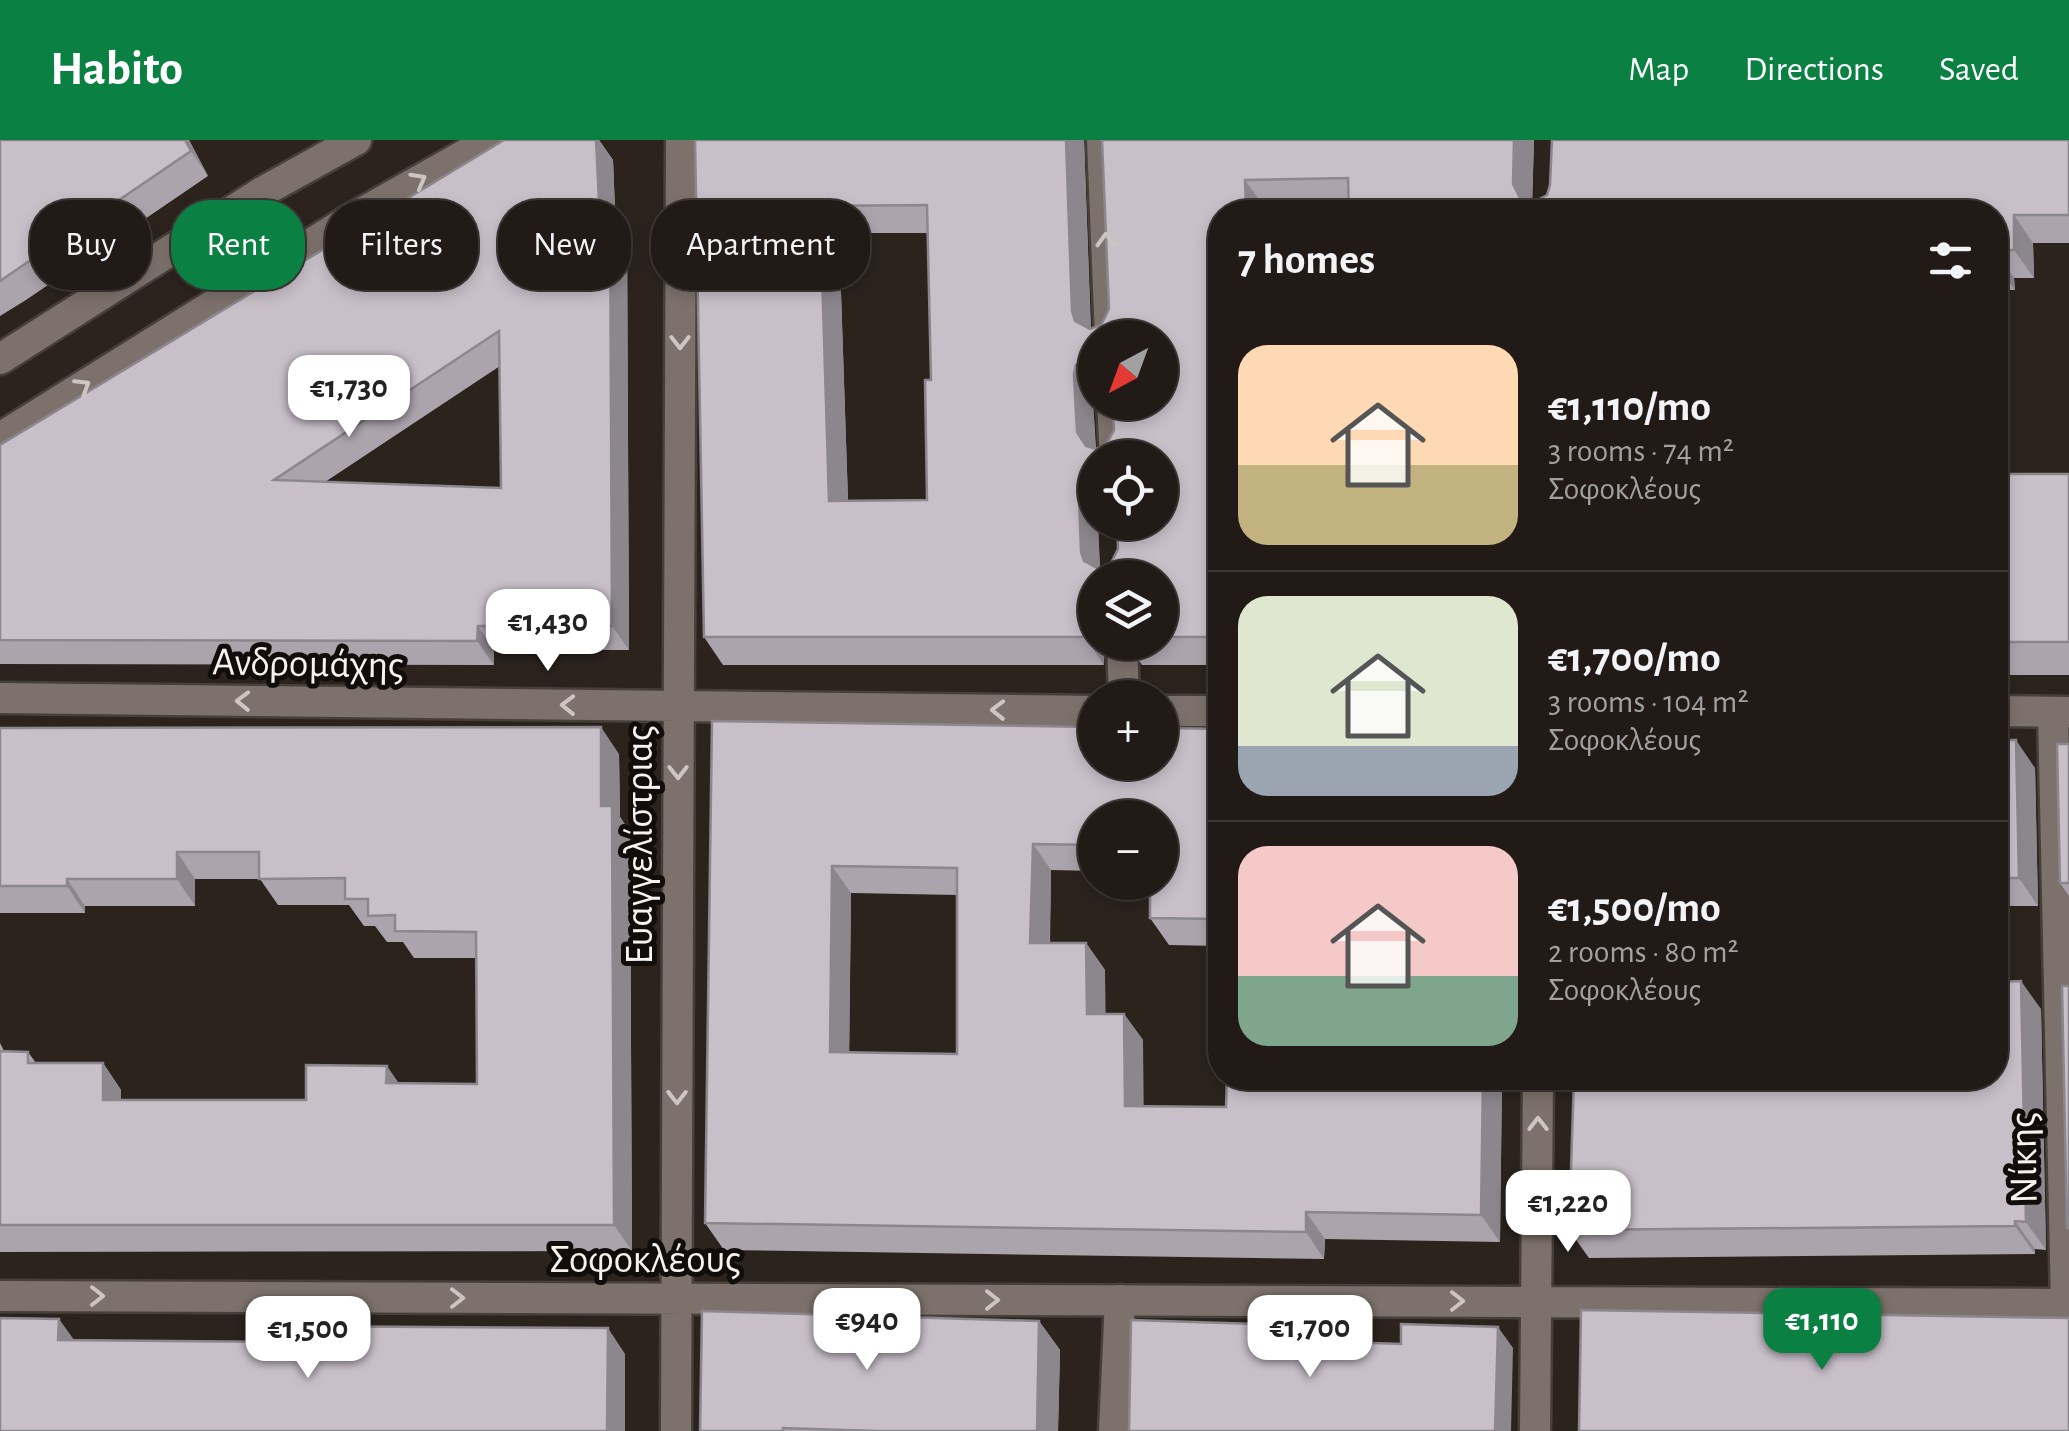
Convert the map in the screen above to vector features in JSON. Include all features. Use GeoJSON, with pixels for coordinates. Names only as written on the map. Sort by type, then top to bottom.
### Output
{"type":"FeatureCollection","features":[{"type":"Feature","properties":{"kind":"street"},"geometry":{"type":"LineString","coordinates":[[0,358],[264,191],[356,140]]}},
{"type":"Feature","properties":{"kind":"street"},"geometry":{"type":"LineString","coordinates":[[0,438],[349,220],[492,140]]}},
{"type":"Feature","properties":{"kind":"street","name":"Ευαγγελίστριας"},"geometry":{"type":"LineString","coordinates":[[676,1431],[680,140]]}},
{"type":"Feature","properties":{"kind":"street"},"geometry":{"type":"LineString","coordinates":[[1102,140],[1109,320]]}},
{"type":"Feature","properties":{"kind":"street","name":"Ανδρομάχης"},"geometry":{"type":"LineString","coordinates":[[0,698],[1078,711]]}},
{"type":"Feature","properties":{"kind":"street"},"geometry":{"type":"LineString","coordinates":[[1178,711],[1208,711]]}},
{"type":"Feature","properties":{"kind":"street"},"geometry":{"type":"LineString","coordinates":[[2008,712],[2061,712]]}},
{"type":"Feature","properties":{"kind":"street","name":"Νίκης"},"geometry":{"type":"LineString","coordinates":[[2061,712],[2067,1304]]}},
{"type":"Feature","properties":{"kind":"street"},"geometry":{"type":"LineString","coordinates":[[1535,1431],[1538,1090]]}},
{"type":"Feature","properties":{"kind":"street","name":"Σοφοκλέους"},"geometry":{"type":"LineString","coordinates":[[0,1296],[2067,1304]]}},
{"type":"Feature","properties":{"kind":"street"},"geometry":{"type":"LineString","coordinates":[[1114,1431],[1120,1300]]}},
{"type":"Feature","properties":{"kind":"building"},"geometry":{"type":"Polygon","coordinates":[[[0,140],[185,140],[191,151],[119,200],[30,200],[30,261],[0,281],[0,140]]]}},
{"type":"Feature","properties":{"kind":"building"},"geometry":{"type":"Polygon","coordinates":[[[504,140],[596,140],[599,200],[498,200],[498,290],[610,290],[612,626],[478,626],[477,641],[0,640],[0,445],[256,290],[305,290],[305,260],[325,248],[325,290],[478,290],[478,200],[405,200],[504,140]],[[499,331],[274,480],[501,488],[499,331]]]}},
{"type":"Feature","properties":{"kind":"building"},"geometry":{"type":"Polygon","coordinates":[[[695,140],[1066,140],[1077,432],[1082,440],[1078,440],[1078,540],[1084,560],[1078,560],[1078,637],[704,637],[698,290],[823,290],[829,501],[927,500],[925,380],[931,380],[927,205],[870,206],[870,200],[696,200],[695,140]]]}},
{"type":"Feature","properties":{"kind":"building"},"geometry":{"type":"Polygon","coordinates":[[[1102,140],[1514,140],[1513,184],[1521,200],[1349,200],[1348,178],[1245,180],[1246,200],[1208,200],[1208,637],[1178,637],[1178,560],[1112,560],[1118,540],[1178,540],[1178,440],[1109,440],[1113,420],[1178,420],[1178,320],[1104,320],[1109,309],[1102,140]]]}},
{"type":"Feature","properties":{"kind":"building"},"geometry":{"type":"Polygon","coordinates":[[[1552,140],[2069,140],[2069,215],[2014,215],[2014,250],[2008,250],[2008,200],[1538,200],[1547,195],[1550,185],[1552,140]]]}},
{"type":"Feature","properties":{"kind":"building"},"geometry":{"type":"Polygon","coordinates":[[[2008,474],[2069,474],[2069,642],[2008,642],[2008,474]]]}},
{"type":"Feature","properties":{"kind":"building"},"geometry":{"type":"Polygon","coordinates":[[[712,721],[1078,727],[1078,780],[1178,780],[1178,728],[1208,729],[1208,919],[1150,918],[1150,900],[1178,900],[1178,800],[1078,800],[1078,845],[1033,844],[1030,943],[1086,943],[1087,1014],[1124,1014],[1125,1106],[1226,1107],[1227,1090],[1483,1090],[1481,1215],[1306,1212],[1306,1232],[705,1223],[712,721]],[[832,866],[830,1052],[957,1054],[957,868],[832,866]]]}},
{"type":"Feature","properties":{"kind":"building"},"geometry":{"type":"Polygon","coordinates":[[[601,727],[601,806],[612,806],[614,1225],[0,1225],[0,1051],[28,1052],[28,1063],[103,1063],[103,1100],[306,1100],[306,1065],[387,1066],[386,1083],[477,1084],[476,932],[395,931],[395,915],[368,916],[368,899],[345,899],[345,878],[259,879],[259,852],[177,852],[177,879],[67,879],[67,886],[0,886],[0,728],[601,727]]]}},
{"type":"Feature","properties":{"kind":"building"},"geometry":{"type":"Polygon","coordinates":[[[2008,740],[2016,740],[2019,878],[2008,878],[2008,740]]]}},
{"type":"Feature","properties":{"kind":"building"},"geometry":{"type":"Polygon","coordinates":[[[2057,744],[2069,744],[2069,883],[2060,883],[2057,744]]]}},
{"type":"Feature","properties":{"kind":"building"},"geometry":{"type":"Polygon","coordinates":[[[2021,981],[2026,1222],[2015,1221],[2015,1226],[1569,1230],[1574,1090],[2008,1090],[2008,982],[2021,981]]]}},
{"type":"Feature","properties":{"kind":"building"},"geometry":{"type":"Polygon","coordinates":[[[2062,986],[2069,986],[2069,1228],[2067,1228],[2062,986]]]}},
{"type":"Feature","properties":{"kind":"building"},"geometry":{"type":"Polygon","coordinates":[[[1581,1310],[2069,1318],[2069,1431],[1579,1431],[1581,1310]]]}},
{"type":"Feature","properties":{"kind":"building"},"geometry":{"type":"Polygon","coordinates":[[[702,1311],[1039,1321],[1037,1431],[700,1431],[702,1311]]]}},
{"type":"Feature","properties":{"kind":"building"},"geometry":{"type":"Polygon","coordinates":[[[0,1318],[59,1319],[58,1340],[278,1342],[278,1326],[608,1328],[607,1431],[0,1431],[0,1318]]]}},
{"type":"Feature","properties":{"kind":"building"},"geometry":{"type":"Polygon","coordinates":[[[1131,1320],[1289,1325],[1289,1340],[1401,1344],[1401,1324],[1498,1327],[1495,1431],[1129,1431],[1131,1320]]]}}]}
